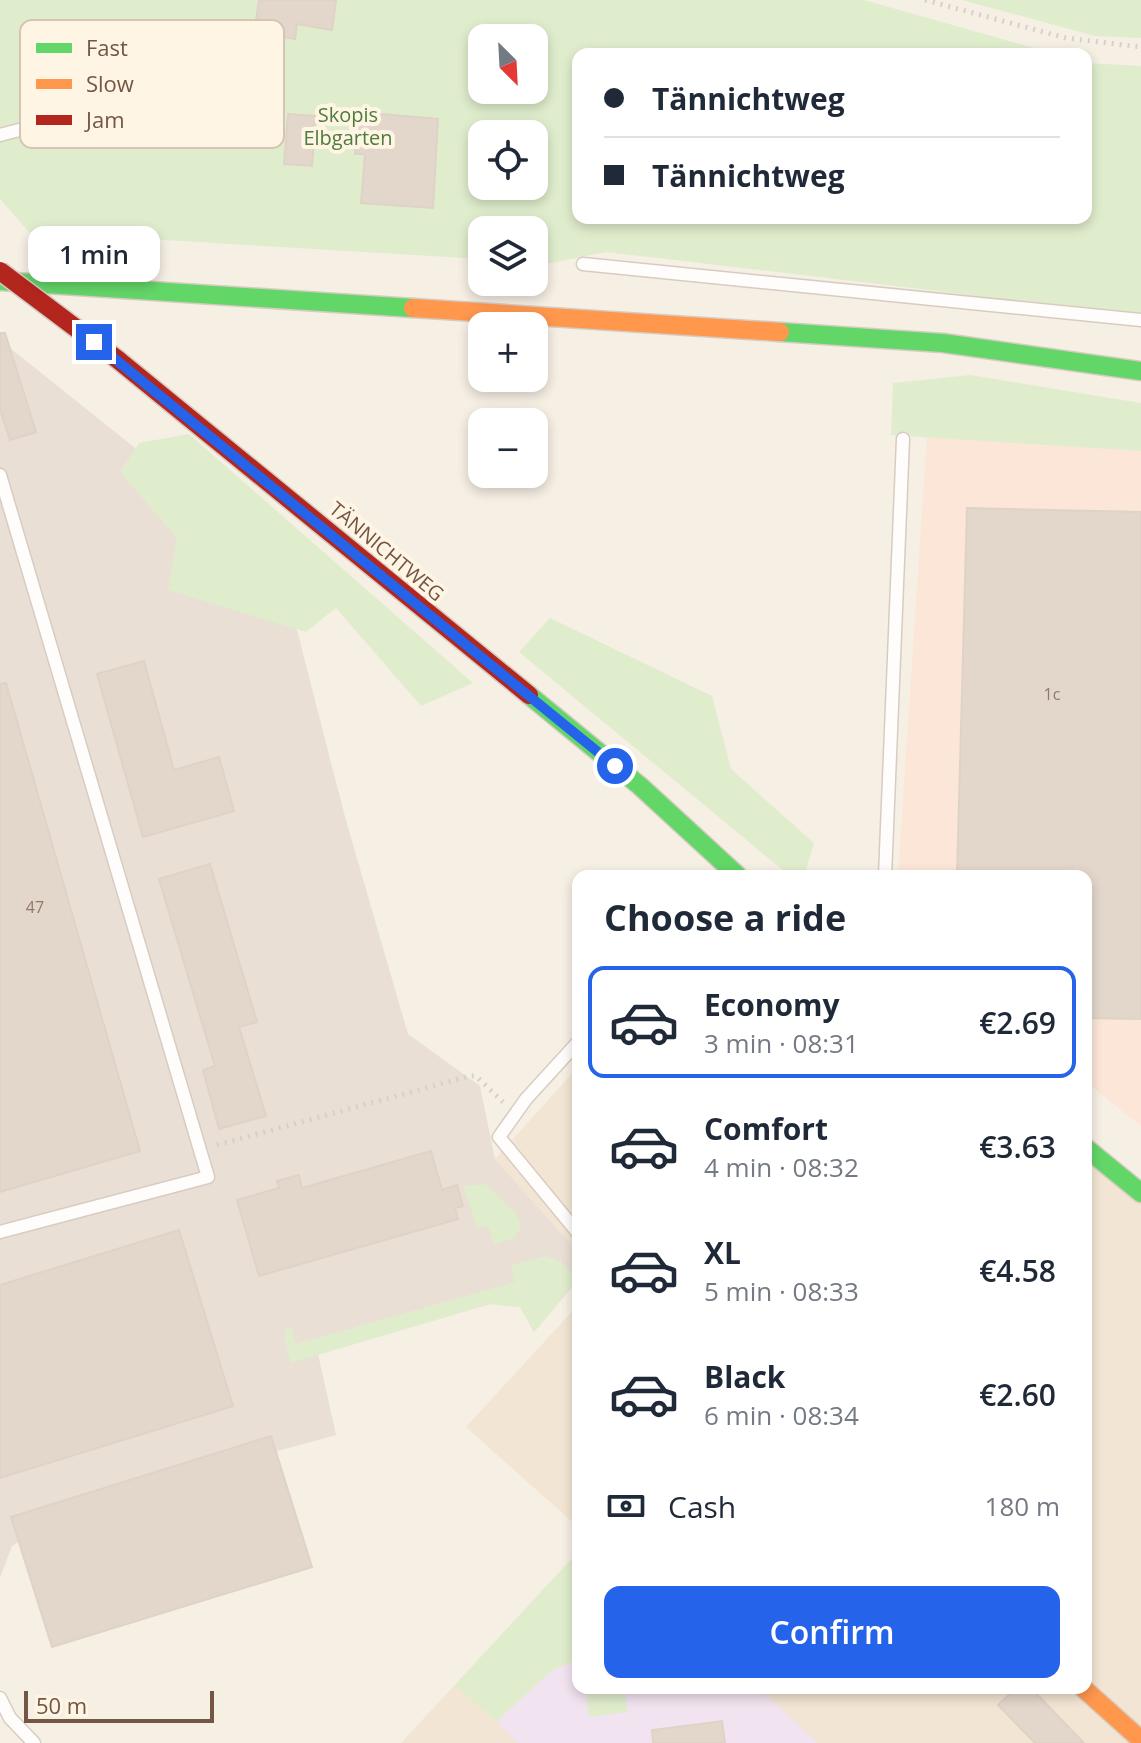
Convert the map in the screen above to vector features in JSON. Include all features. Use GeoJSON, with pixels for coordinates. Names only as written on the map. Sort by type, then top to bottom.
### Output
{"type":"FeatureCollection","features":[{"type":"Feature","properties":{"kind":"main road","name":"TÄNNICHTWEG"},"geometry":{"type":"LineString","coordinates":[[0,271],[117,359],[640,786],[730,870]]}},
{"type":"Feature","properties":{"kind":"main road"},"geometry":{"type":"LineString","coordinates":[[0,281],[943,343],[1141,371]]}},
{"type":"Feature","properties":{"kind":"main road"},"geometry":{"type":"LineString","coordinates":[[1092,1153],[1141,1193]]}},
{"type":"Feature","properties":{"kind":"main road"},"geometry":{"type":"LineString","coordinates":[[1090,1694],[1141,1740]]}},
{"type":"Feature","properties":{"kind":"lane"},"geometry":{"type":"LineString","coordinates":[[0,135],[20,130]]}},
{"type":"Feature","properties":{"kind":"lane"},"geometry":{"type":"LineString","coordinates":[[583,264],[1141,320]]}},
{"type":"Feature","properties":{"kind":"lane"},"geometry":{"type":"LineString","coordinates":[[885,870],[903,439]]}},
{"type":"Feature","properties":{"kind":"lane"},"geometry":{"type":"LineString","coordinates":[[0,475],[208,1177],[0,1232]]}},
{"type":"Feature","properties":{"kind":"lane"},"geometry":{"type":"LineString","coordinates":[[572,1049],[499,1137],[572,1226]]}},
{"type":"Feature","properties":{"kind":"lane"},"geometry":{"type":"LineString","coordinates":[[0,1698],[10,1718],[34,1743]]}},
{"type":"Feature","properties":{"kind":"path"},"geometry":{"type":"LineString","coordinates":[[925,0],[1066,38],[1141,47]]}},
{"type":"Feature","properties":{"kind":"path"},"geometry":{"type":"LineString","coordinates":[[200,1150],[470,1076],[476,1076],[515,1114]]}},
{"type":"Feature","properties":{"kind":"shaded area"},"geometry":{"type":"Polygon","coordinates":[[[0,340],[280,564],[345,817],[408,1034],[480,1086],[495,1159],[572,1245],[572,1287],[534,1332],[520,1307],[490,1304],[318,1354],[336,1435],[69,1508],[12,1546],[0,1578],[0,340]]]}},
{"type":"Feature","properties":{"kind":"shaded area"},"geometry":{"type":"Polygon","coordinates":[[[927,436],[1141,451],[1141,1126],[1092,1087],[1092,870],[898,870],[927,436]]]}},
{"type":"Feature","properties":{"kind":"shaded area"},"geometry":{"type":"Polygon","coordinates":[[[572,1074],[572,1245],[495,1159],[572,1074]]]}},
{"type":"Feature","properties":{"kind":"shaded area"},"geometry":{"type":"Polygon","coordinates":[[[1092,1162],[1141,1199],[1141,1743],[401,1743],[572,1558],[572,1694],[1092,1694],[1092,1162]]]}},
{"type":"Feature","properties":{"kind":"shaded area"},"geometry":{"type":"Polygon","coordinates":[[[572,1312],[572,1522],[466,1427],[572,1312]]]}},
{"type":"Feature","properties":{"kind":"shaded area"},"geometry":{"type":"Polygon","coordinates":[[[572,1662],[572,1694],[765,1694],[818,1743],[518,1743],[496,1722],[551,1671],[572,1662]]]}},
{"type":"Feature","properties":{"kind":"green space","name":"Skopis Elbgarten"},"geometry":{"type":"Polygon","coordinates":[[[0,0],[864,0],[1034,48],[572,48],[572,224],[1092,224],[1092,63],[1141,66],[1141,315],[606,252],[548,263],[548,216],[468,216],[468,258],[29,232],[0,199],[0,0]]]}},
{"type":"Feature","properties":{"kind":"green space"},"geometry":{"type":"Polygon","coordinates":[[[962,0],[1141,0],[1141,38],[1095,36],[962,0]]]}},
{"type":"Feature","properties":{"kind":"green space"},"geometry":{"type":"Polygon","coordinates":[[[970,375],[1141,403],[1141,451],[891,435],[893,383],[970,375]]]}},
{"type":"Feature","properties":{"kind":"green space"},"geometry":{"type":"Polygon","coordinates":[[[189,434],[473,683],[421,706],[336,608],[306,632],[168,590],[177,538],[120,472],[139,443],[189,434]]]}},
{"type":"Feature","properties":{"kind":"green space"},"geometry":{"type":"Polygon","coordinates":[[[550,618],[712,696],[731,769],[814,843],[806,870],[783,870],[519,652],[550,618]]]}},
{"type":"Feature","properties":{"kind":"green space"},"geometry":{"type":"Polygon","coordinates":[[[485,1184],[515,1212],[521,1227],[514,1238],[494,1245],[488,1225],[477,1228],[463,1186],[485,1184]]]}},
{"type":"Feature","properties":{"kind":"green space"},"geometry":{"type":"Polygon","coordinates":[[[545,1256],[560,1261],[572,1273],[572,1286],[534,1332],[520,1307],[490,1304],[291,1363],[284,1339],[287,1328],[291,1326],[296,1344],[515,1282],[511,1265],[545,1256]]]}},
{"type":"Feature","properties":{"kind":"green space"},"geometry":{"type":"Polygon","coordinates":[[[572,1558],[572,1662],[551,1671],[496,1722],[455,1685],[572,1558]]]}},
{"type":"Feature","properties":{"kind":"green space"},"geometry":{"type":"Polygon","coordinates":[[[586,1694],[625,1694],[628,1712],[589,1717],[586,1694]]]}},
{"type":"Feature","properties":{"kind":"building"},"geometry":{"type":"Polygon","coordinates":[[[259,0],[336,0],[332,30],[297,24],[295,39],[284,37],[284,20],[256,20],[259,0]]]}},
{"type":"Feature","properties":{"kind":"building"},"geometry":{"type":"Polygon","coordinates":[[[359,112],[438,119],[433,208],[361,203],[365,154],[355,154],[359,112]]]}},
{"type":"Feature","properties":{"kind":"building"},"geometry":{"type":"Polygon","coordinates":[[[288,114],[316,116],[312,166],[284,164],[288,114]]]}},
{"type":"Feature","properties":{"kind":"building"},"geometry":{"type":"Polygon","coordinates":[[[0,333],[5,333],[36,432],[10,440],[0,409],[0,333]]]}},
{"type":"Feature","properties":{"kind":"building"},"geometry":{"type":"Polygon","coordinates":[[[967,508],[1141,512],[1141,1019],[1092,1018],[1092,870],[957,870],[967,508]]]}},
{"type":"Feature","properties":{"kind":"building"},"geometry":{"type":"Polygon","coordinates":[[[144,661],[174,770],[219,757],[234,811],[143,837],[97,674],[144,661]]]}},
{"type":"Feature","properties":{"kind":"building"},"geometry":{"type":"Polygon","coordinates":[[[6,683],[140,1151],[0,1192],[0,684],[6,683]]]}},
{"type":"Feature","properties":{"kind":"building"},"geometry":{"type":"Polygon","coordinates":[[[210,864],[257,1022],[239,1027],[266,1116],[219,1129],[203,1070],[215,1066],[159,879],[210,864]]]}},
{"type":"Feature","properties":{"kind":"building"},"geometry":{"type":"Polygon","coordinates":[[[431,1151],[442,1190],[457,1185],[463,1206],[455,1208],[458,1219],[259,1276],[237,1200],[279,1188],[277,1181],[299,1175],[302,1188],[431,1151]]]}},
{"type":"Feature","properties":{"kind":"building"},"geometry":{"type":"Polygon","coordinates":[[[179,1230],[233,1406],[0,1478],[0,1285],[179,1230]]]}},
{"type":"Feature","properties":{"kind":"building"},"geometry":{"type":"Polygon","coordinates":[[[271,1436],[312,1567],[52,1647],[11,1517],[271,1436]]]}},
{"type":"Feature","properties":{"kind":"building"},"geometry":{"type":"Polygon","coordinates":[[[1010,1694],[1037,1694],[1084,1743],[1035,1743],[998,1705],[1010,1694]]]}},
{"type":"Feature","properties":{"kind":"building"},"geometry":{"type":"Polygon","coordinates":[[[722,1721],[725,1743],[653,1743],[652,1730],[722,1721]]]}},
{"type":"Feature","properties":{"kind":"traffic: fast"},"geometry":{"type":"LineString","coordinates":[[0,281],[413,308]]}},
{"type":"Feature","properties":{"kind":"traffic: fast"},"geometry":{"type":"LineString","coordinates":[[780,332],[943,343],[1141,371]]}},
{"type":"Feature","properties":{"kind":"traffic: fast"},"geometry":{"type":"LineString","coordinates":[[529,695],[640,786],[731,870]]}},
{"type":"Feature","properties":{"kind":"traffic: fast"},"geometry":{"type":"LineString","coordinates":[[1092,1153],[1141,1193]]}},
{"type":"Feature","properties":{"kind":"traffic: slow"},"geometry":{"type":"LineString","coordinates":[[413,308],[780,332]]}},
{"type":"Feature","properties":{"kind":"traffic: slow"},"geometry":{"type":"LineString","coordinates":[[1090,1694],[1141,1740]]}},
{"type":"Feature","properties":{"kind":"traffic: jam"},"geometry":{"type":"LineString","coordinates":[[0,271],[117,359]]}},
{"type":"Feature","properties":{"kind":"traffic: jam"},"geometry":{"type":"LineString","coordinates":[[117,359],[529,695]]}},
{"type":"Feature","properties":{"kind":"route"},"geometry":{"type":"LineString","coordinates":[[94,342],[278,488],[615,766]]}}]}
